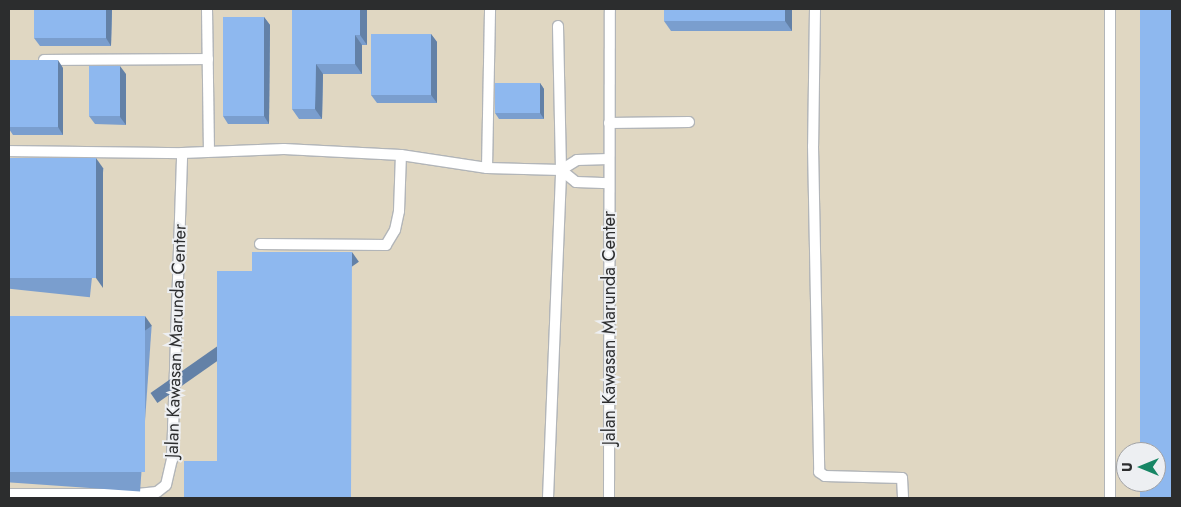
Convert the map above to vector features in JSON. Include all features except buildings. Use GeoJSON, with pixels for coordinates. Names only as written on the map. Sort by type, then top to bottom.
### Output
{"type":"FeatureCollection","features":[{"type":"Feature","properties":{"kind":"lane"},"geometry":{"type":"LineString","coordinates":[[207,9],[209,151]]}},
{"type":"Feature","properties":{"kind":"lane"},"geometry":{"type":"LineString","coordinates":[[487,168],[490,9]]}},
{"type":"Feature","properties":{"kind":"lane","name":"Jalan Kawasan Marunda Center"},"geometry":{"type":"LineString","coordinates":[[609,498],[608,122],[610,9]]}},
{"type":"Feature","properties":{"kind":"lane"},"geometry":{"type":"LineString","coordinates":[[814,9],[813,146],[819,472],[825,476],[902,478],[903,498]]}},
{"type":"Feature","properties":{"kind":"lane"},"geometry":{"type":"LineString","coordinates":[[1110,9],[1110,498]]}},
{"type":"Feature","properties":{"kind":"lane"},"geometry":{"type":"LineString","coordinates":[[548,498],[561,170],[558,26]]}},
{"type":"Feature","properties":{"kind":"lane"},"geometry":{"type":"LineString","coordinates":[[29,60],[208,59]]}},
{"type":"Feature","properties":{"kind":"lane"},"geometry":{"type":"LineString","coordinates":[[608,122],[689,122]]}},
{"type":"Feature","properties":{"kind":"lane"},"geometry":{"type":"LineString","coordinates":[[9,151],[182,153],[284,149],[401,156],[487,168],[561,170],[577,160],[609,159]]}},
{"type":"Feature","properties":{"kind":"lane","name":"Jalan Kawasan Marunda Center"},"geometry":{"type":"LineString","coordinates":[[9,494],[137,494],[157,492],[166,484],[172,460],[182,153]]}},
{"type":"Feature","properties":{"kind":"lane"},"geometry":{"type":"LineString","coordinates":[[260,244],[386,245],[395,230],[401,156]]}},
{"type":"Feature","properties":{"kind":"lane"},"geometry":{"type":"LineString","coordinates":[[561,170],[576,182],[609,183]]}},
{"type":"Feature","properties":{"kind":"shaded area"},"geometry":{"type":"Polygon","coordinates":[[[9,9],[1172,9],[1172,498],[9,498],[9,9]]]}}]}
